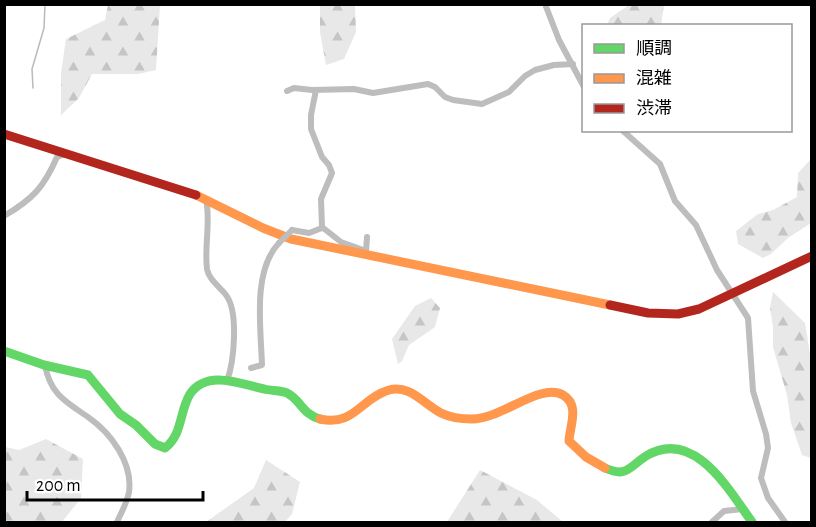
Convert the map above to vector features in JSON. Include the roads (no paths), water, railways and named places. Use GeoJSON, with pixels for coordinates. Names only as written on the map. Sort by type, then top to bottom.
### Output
{"type":"FeatureCollection","features":[{"type":"Feature","properties":{"kind":"street"},"geometry":{"type":"LineString","coordinates":[[544,4],[559,40],[582,83]]}},
{"type":"Feature","properties":{"kind":"street"},"geometry":{"type":"LineString","coordinates":[[286,91],[294,88],[354,89],[373,93],[428,84],[453,100],[482,104],[509,92],[525,76],[535,70],[573,64]]}},
{"type":"Feature","properties":{"kind":"street"},"geometry":{"type":"LineString","coordinates":[[316,90],[311,129],[322,157],[332,173],[321,202],[322,228]]}},
{"type":"Feature","properties":{"kind":"street"},"geometry":{"type":"LineString","coordinates":[[624,132],[660,164],[675,201],[696,225],[712,262],[744,311],[749,325],[753,391],[768,448],[761,478],[768,498],[785,522]]}},
{"type":"Feature","properties":{"kind":"street"},"geometry":{"type":"LineString","coordinates":[[4,134],[206,199],[281,236],[653,314],[693,311],[812,256]]}},
{"type":"Feature","properties":{"kind":"street"},"geometry":{"type":"LineString","coordinates":[[4,216],[32,196],[49,176],[57,157],[66,153]]}},
{"type":"Feature","properties":{"kind":"street"},"geometry":{"type":"LineString","coordinates":[[206,199],[207,269],[211,279],[227,296],[234,323],[231,364],[227,381]]}},
{"type":"Feature","properties":{"kind":"street"},"geometry":{"type":"LineString","coordinates":[[251,368],[262,365],[259,297],[269,255],[292,230],[309,233],[322,228]]}},
{"type":"Feature","properties":{"kind":"street"},"geometry":{"type":"LineString","coordinates":[[322,228],[341,242],[366,253]]}},
{"type":"Feature","properties":{"kind":"street"},"geometry":{"type":"LineString","coordinates":[[366,253],[367,237]]}},
{"type":"Feature","properties":{"kind":"street"},"geometry":{"type":"LineString","coordinates":[[4,351],[45,365],[91,376],[117,411],[136,425],[155,444],[165,448],[174,442],[187,400],[196,388],[209,381],[227,381],[284,392],[310,416],[336,422],[350,417],[377,397],[397,389],[409,392],[430,408],[445,415],[474,419],[482,419],[512,408],[540,393],[561,393],[572,407],[569,441],[594,463],[606,469],[624,472],[658,450],[677,449],[692,454],[727,484],[752,522]]}},
{"type":"Feature","properties":{"kind":"street"},"geometry":{"type":"LineString","coordinates":[[45,365],[52,388],[69,406],[88,417],[109,437],[125,462],[130,488],[117,522]]}},
{"type":"Feature","properties":{"kind":"street"},"geometry":{"type":"LineString","coordinates":[[712,522],[724,511],[743,509]]}},
{"type":"Feature","properties":{"kind":"waterway"},"geometry":{"type":"LineString","coordinates":[[33,88],[32,69],[44,28],[45,4]]}}]}
